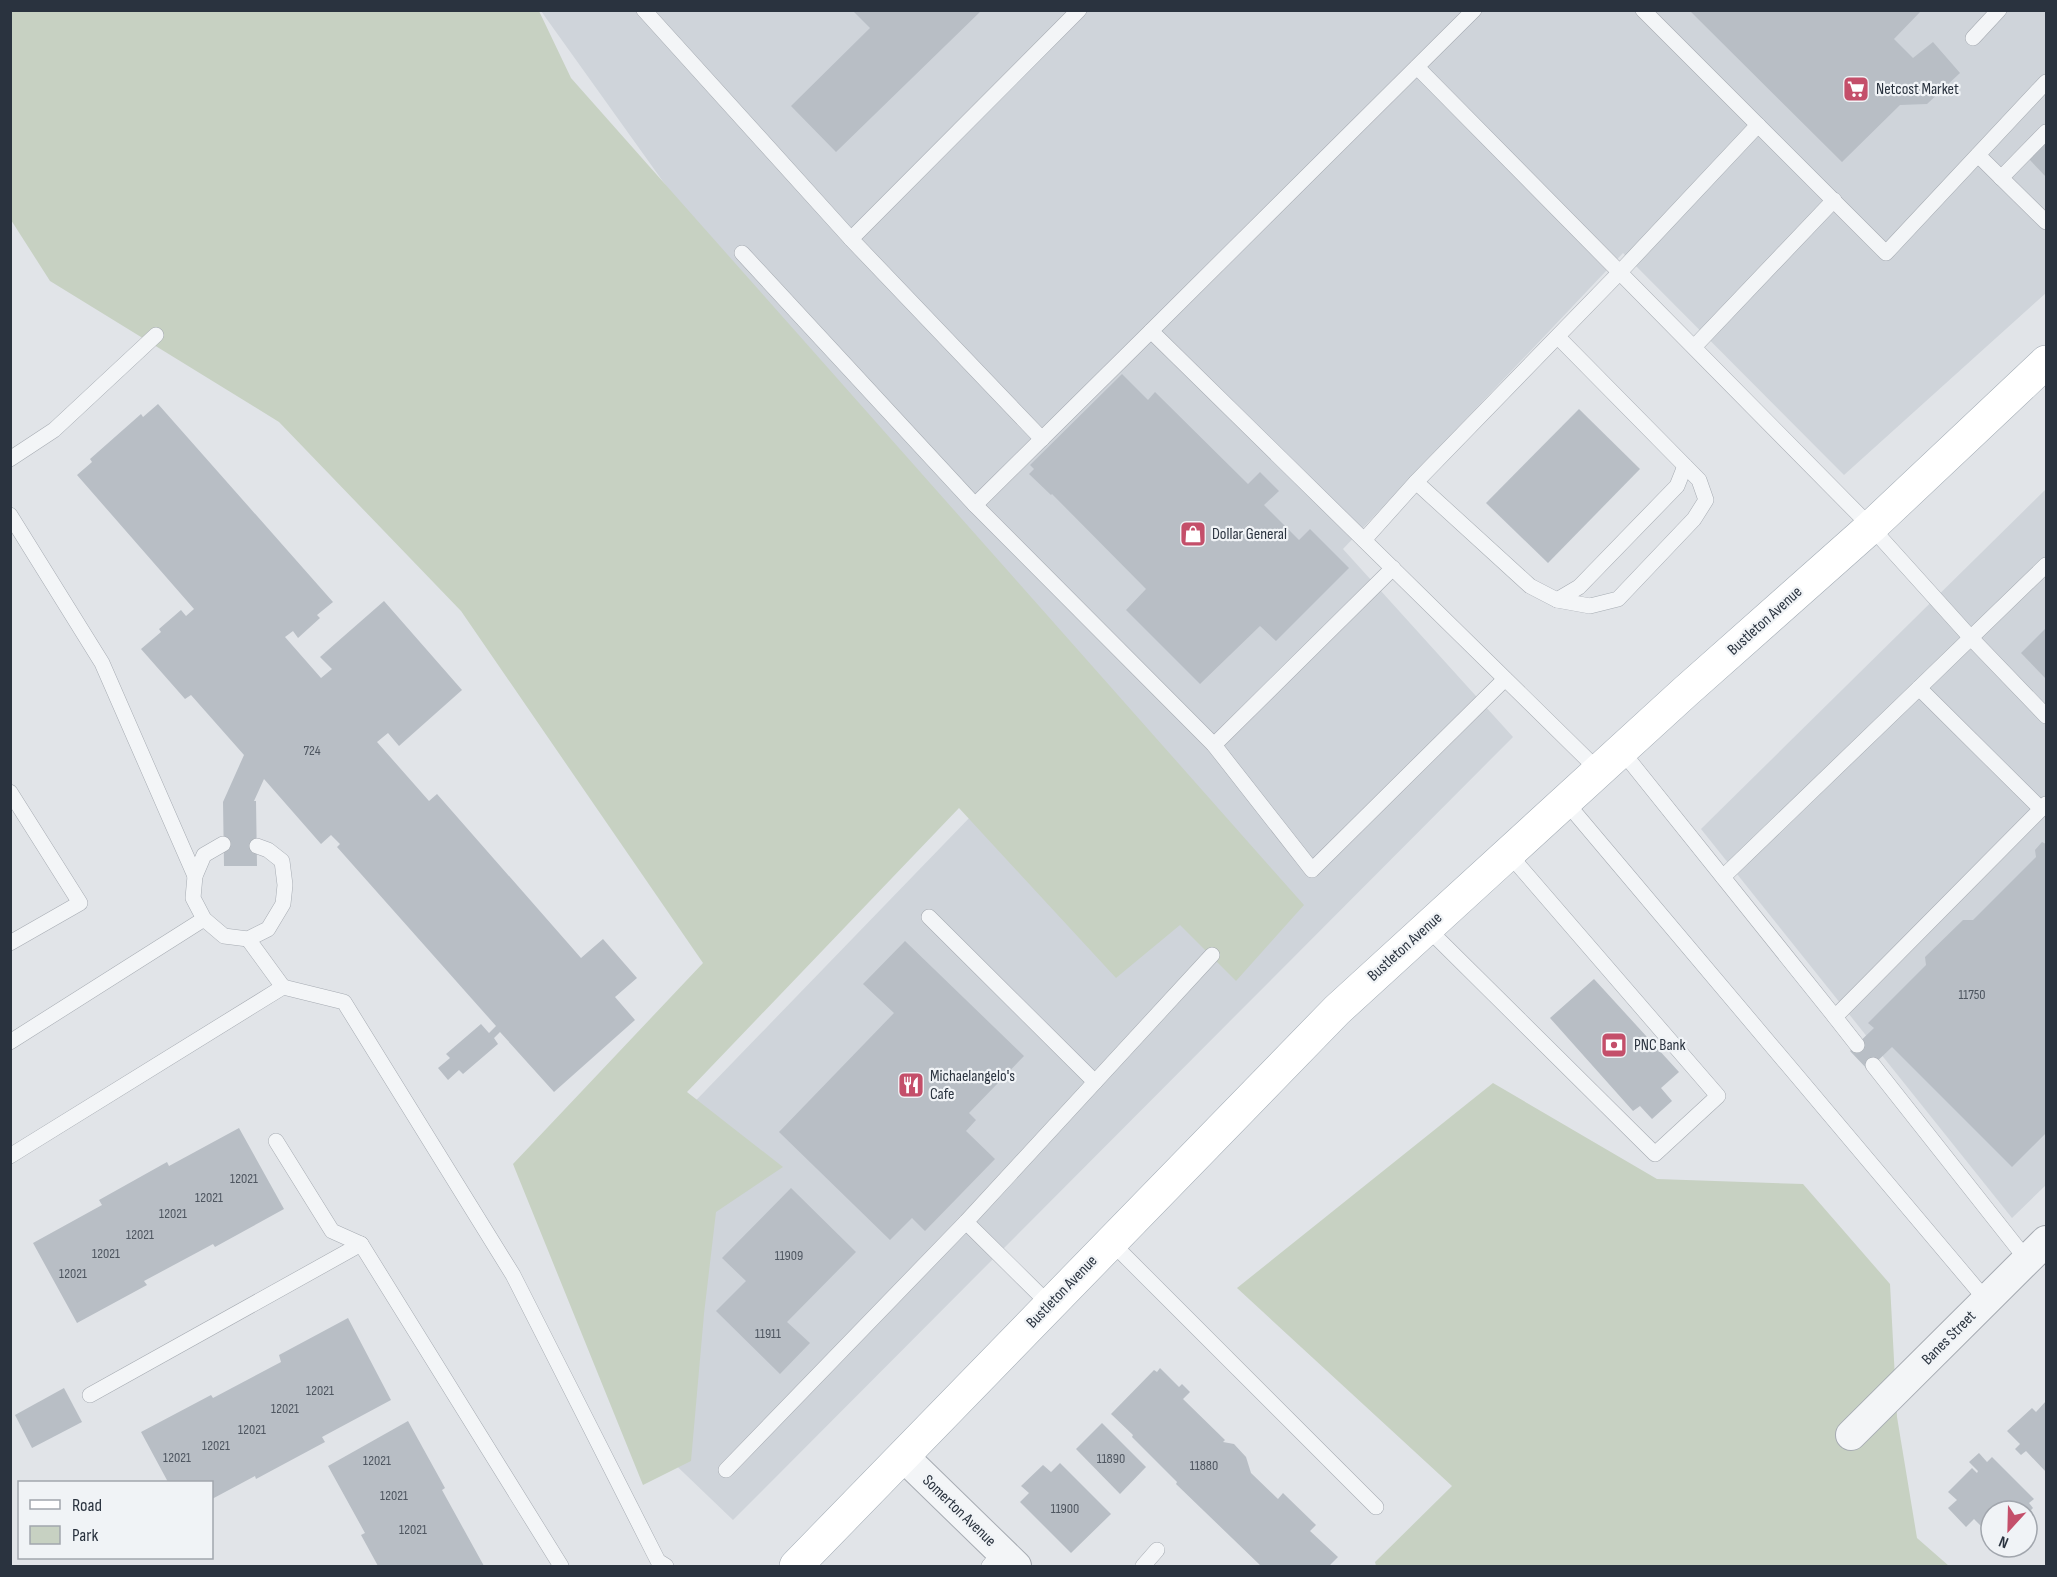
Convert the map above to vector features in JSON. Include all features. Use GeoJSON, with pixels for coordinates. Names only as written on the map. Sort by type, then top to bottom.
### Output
{"type":"FeatureCollection","features":[{"type":"Feature","properties":{"kind":"main road","name":"Bustleton Avenue"},"geometry":{"type":"LineString","coordinates":[[796,1566],[1337,1010],[1610,760],[1871,527],[2046,362]]}},
{"type":"Feature","properties":{"kind":"street","name":"Banes Street"},"geometry":{"type":"LineString","coordinates":[[1851,1435],[2037,1250]]}},
{"type":"Feature","properties":{"kind":"street","name":"Somerton Avenue"},"geometry":{"type":"LineString","coordinates":[[903,1456],[1002,1562]]}},
{"type":"Feature","properties":{"kind":"lane"},"geometry":{"type":"LineString","coordinates":[[644,10],[851,239],[1042,439]]}},
{"type":"Feature","properties":{"kind":"lane"},"geometry":{"type":"LineString","coordinates":[[851,239],[1079,10]]}},
{"type":"Feature","properties":{"kind":"lane"},"geometry":{"type":"LineString","coordinates":[[975,505],[1474,10]]}},
{"type":"Feature","properties":{"kind":"lane"},"geometry":{"type":"LineString","coordinates":[[1643,10],[1886,253],[2046,82]]}},
{"type":"Feature","properties":{"kind":"lane"},"geometry":{"type":"LineString","coordinates":[[1973,38],[1999,10]]}},
{"type":"Feature","properties":{"kind":"lane"},"geometry":{"type":"LineString","coordinates":[[1417,67],[1695,346],[1871,527],[1971,638],[2046,716]]}},
{"type":"Feature","properties":{"kind":"lane"},"geometry":{"type":"LineString","coordinates":[[1364,540],[1416,482],[1558,337],[1758,125]]}},
{"type":"Feature","properties":{"kind":"lane"},"geometry":{"type":"LineString","coordinates":[[2001,178],[2046,132]]}},
{"type":"Feature","properties":{"kind":"lane"},"geometry":{"type":"LineString","coordinates":[[1978,155],[2046,222]]}},
{"type":"Feature","properties":{"kind":"lane"},"geometry":{"type":"LineString","coordinates":[[1695,346],[1834,200]]}},
{"type":"Feature","properties":{"kind":"lane"},"geometry":{"type":"LineString","coordinates":[[742,253],[975,505],[1214,745],[1312,870],[1505,679]]}},
{"type":"Feature","properties":{"kind":"lane"},"geometry":{"type":"LineString","coordinates":[[1151,331],[1505,679],[1610,760],[1723,877],[1857,1045]]}},
{"type":"Feature","properties":{"kind":"lane"},"geometry":{"type":"LineString","coordinates":[[10,459],[54,430],[156,335]]}},
{"type":"Feature","properties":{"kind":"lane"},"geometry":{"type":"LineString","coordinates":[[1416,482],[1530,586],[1557,600],[1590,606],[1618,599],[1695,519],[1706,500],[1699,480],[1558,337]]}},
{"type":"Feature","properties":{"kind":"lane"},"geometry":{"type":"LineString","coordinates":[[1557,600],[1579,588],[1677,486],[1685,466]]}},
{"type":"Feature","properties":{"kind":"lane"},"geometry":{"type":"LineString","coordinates":[[10,515],[102,663],[195,876]]}},
{"type":"Feature","properties":{"kind":"lane"},"geometry":{"type":"LineString","coordinates":[[1723,877],[2046,565]]}},
{"type":"Feature","properties":{"kind":"lane"},"geometry":{"type":"LineString","coordinates":[[1214,745],[1393,568]]}},
{"type":"Feature","properties":{"kind":"lane"},"geometry":{"type":"LineString","coordinates":[[1835,1017],[2044,807],[1919,688]]}},
{"type":"Feature","properties":{"kind":"lane"},"geometry":{"type":"LineString","coordinates":[[10,792],[80,903],[10,943]]}},
{"type":"Feature","properties":{"kind":"lane"},"geometry":{"type":"LineString","coordinates":[[1565,801],[1986,1300]]}},
{"type":"Feature","properties":{"kind":"lane"},"geometry":{"type":"LineString","coordinates":[[223,844],[204,855],[195,876],[193,898],[204,919],[224,936],[248,939],[268,929],[283,904],[285,885],[282,861],[268,850],[256,846]]}},
{"type":"Feature","properties":{"kind":"lane"},"geometry":{"type":"LineString","coordinates":[[1427,928],[1655,1154],[1663,1147],[1718,1096],[1508,853]]}},
{"type":"Feature","properties":{"kind":"lane"},"geometry":{"type":"LineString","coordinates":[[929,916],[1095,1082]]}},
{"type":"Feature","properties":{"kind":"lane"},"geometry":{"type":"LineString","coordinates":[[10,1042],[204,919]]}},
{"type":"Feature","properties":{"kind":"lane"},"geometry":{"type":"LineString","coordinates":[[248,939],[283,987],[344,1002],[513,1275],[658,1561],[666,1566]]}},
{"type":"Feature","properties":{"kind":"lane"},"geometry":{"type":"LineString","coordinates":[[726,1470],[966,1222],[1212,955]]}},
{"type":"Feature","properties":{"kind":"lane"},"geometry":{"type":"LineString","coordinates":[[10,1156],[283,987]]}},
{"type":"Feature","properties":{"kind":"lane"},"geometry":{"type":"LineString","coordinates":[[1873,1065],[2037,1250]]}},
{"type":"Feature","properties":{"kind":"lane"},"geometry":{"type":"LineString","coordinates":[[276,1141],[332,1231],[361,1244],[561,1566]]}},
{"type":"Feature","properties":{"kind":"lane"},"geometry":{"type":"LineString","coordinates":[[966,1222],[1050,1305]]}},
{"type":"Feature","properties":{"kind":"lane"},"geometry":{"type":"LineString","coordinates":[[1110,1242],[1376,1507]]}},
{"type":"Feature","properties":{"kind":"lane"},"geometry":{"type":"LineString","coordinates":[[90,1395],[361,1244]]}},
{"type":"Feature","properties":{"kind":"lane"},"geometry":{"type":"LineString","coordinates":[[1143,1566],[1157,1550]]}},
{"type":"Feature","properties":{"kind":"shaded area"},"geometry":{"type":"Polygon","coordinates":[[[541,11],[2046,11],[2046,293],[1844,475],[1623,253],[1343,549],[1513,737],[733,1520],[661,1451],[677,1120],[1091,692],[727,271],[541,11]]]}},
{"type":"Feature","properties":{"kind":"shaded area"},"geometry":{"type":"Polygon","coordinates":[[[2046,489],[2046,1185],[2012,1218],[1701,829],[2046,489]]]}},
{"type":"Feature","properties":{"kind":"green space"},"geometry":{"type":"Polygon","coordinates":[[[11,11],[539,11],[571,78],[1304,905],[1236,981],[1180,925],[1116,978],[959,808],[687,1092],[783,1167],[716,1212],[691,1461],[643,1485],[513,1164],[703,963],[461,611],[279,422],[50,281],[11,220],[11,11]]]}},
{"type":"Feature","properties":{"kind":"green space"},"geometry":{"type":"Polygon","coordinates":[[[1493,1083],[1657,1179],[1803,1184],[1890,1284],[1897,1417],[1917,1538],[1949,1566],[1376,1566],[1375,1562],[1452,1486],[1237,1288],[1493,1083]]]}},
{"type":"Feature","properties":{"kind":"building"},"geometry":{"type":"Polygon","coordinates":[[[852,10],[982,10],[836,152],[791,106],[870,28],[852,10]]]}},
{"type":"Feature","properties":{"kind":"building","name":"Netcost Market"},"geometry":{"type":"Polygon","coordinates":[[[1689,10],[1922,10],[1894,39],[1913,58],[1933,42],[1960,73],[1927,104],[1900,105],[1842,162],[1689,10]]]}},
{"type":"Feature","properties":{"kind":"building"},"geometry":{"type":"Polygon","coordinates":[[[2046,139],[2046,177],[2028,158],[2046,139]]]}},
{"type":"Feature","properties":{"kind":"building","name":"Dollar General"},"geometry":{"type":"Polygon","coordinates":[[[1122,374],[1148,400],[1155,392],[1248,484],[1260,472],[1279,491],[1264,505],[1299,540],[1310,529],[1349,568],[1276,641],[1260,626],[1200,684],[1126,610],[1146,589],[1052,494],[1029,474],[1034,469],[1030,465],[1122,374]]]}},
{"type":"Feature","properties":{"kind":"building"},"geometry":{"type":"Polygon","coordinates":[[[158,404],[333,602],[317,615],[320,618],[298,638],[293,631],[285,637],[321,678],[332,669],[320,657],[384,601],[462,690],[399,746],[388,733],[377,742],[429,801],[437,794],[581,958],[603,939],[637,978],[615,997],[635,1020],[554,1092],[500,1032],[494,1038],[498,1044],[463,1074],[459,1070],[448,1080],[438,1068],[450,1058],[446,1054],[481,1024],[489,1033],[496,1026],[337,847],[340,844],[331,835],[321,844],[264,779],[254,801],[256,801],[257,866],[224,866],[223,802],[244,755],[191,695],[185,699],[141,649],[181,610],[186,616],[194,609],[77,475],[92,462],[90,459],[141,414],[143,417],[158,404]]]}},
{"type":"Feature","properties":{"kind":"building"},"geometry":{"type":"Polygon","coordinates":[[[1579,409],[1640,469],[1548,563],[1486,503],[1579,409]]]}},
{"type":"Feature","properties":{"kind":"building"},"geometry":{"type":"Polygon","coordinates":[[[2046,628],[2046,679],[2021,653],[2046,628]]]}},
{"type":"Feature","properties":{"kind":"building"},"geometry":{"type":"Polygon","coordinates":[[[2042,842],[2046,844],[2046,1133],[2012,1167],[1892,1047],[1868,1070],[1850,1051],[1874,1028],[1868,1023],[1926,965],[1925,957],[1963,920],[1973,920],[2036,857],[2035,850],[2042,842]]]}},
{"type":"Feature","properties":{"kind":"building","name":"Michaelangelo's Cafe"},"geometry":{"type":"Polygon","coordinates":[[[905,941],[1024,1056],[969,1113],[976,1120],[966,1131],[995,1159],[925,1231],[912,1218],[890,1240],[779,1132],[894,1013],[863,984],[905,941]]]}},
{"type":"Feature","properties":{"kind":"building","name":"PNC Bank"},"geometry":{"type":"Polygon","coordinates":[[[1594,979],[1679,1072],[1661,1088],[1672,1101],[1652,1119],[1640,1106],[1633,1111],[1550,1018],[1594,979]]]}},
{"type":"Feature","properties":{"kind":"building"},"geometry":{"type":"Polygon","coordinates":[[[239,1128],[284,1209],[215,1247],[213,1244],[144,1281],[147,1285],[77,1323],[33,1243],[102,1205],[99,1200],[167,1162],[169,1166],[239,1128]]]}},
{"type":"Feature","properties":{"kind":"building"},"geometry":{"type":"Polygon","coordinates":[[[791,1188],[856,1252],[787,1322],[810,1343],[780,1374],[716,1311],[746,1281],[722,1258],[791,1188]]]}},
{"type":"Feature","properties":{"kind":"building"},"geometry":{"type":"Polygon","coordinates":[[[348,1318],[391,1400],[322,1437],[325,1442],[256,1479],[255,1476],[213,1498],[213,1481],[167,1481],[141,1432],[281,1362],[279,1355],[348,1318]]]}},
{"type":"Feature","properties":{"kind":"building"},"geometry":{"type":"Polygon","coordinates":[[[1160,1368],[1179,1387],[1182,1384],[1190,1392],[1183,1399],[1225,1440],[1223,1442],[1234,1444],[1246,1457],[1251,1473],[1278,1499],[1283,1493],[1316,1525],[1310,1531],[1338,1557],[1329,1566],[1261,1566],[1176,1484],[1177,1482],[1111,1414],[1154,1370],[1157,1372],[1160,1368]]]}},
{"type":"Feature","properties":{"kind":"building"},"geometry":{"type":"Polygon","coordinates":[[[64,1388],[82,1422],[32,1448],[15,1415],[64,1388]]]}},
{"type":"Feature","properties":{"kind":"building"},"geometry":{"type":"Polygon","coordinates":[[[2046,1401],[2046,1472],[2026,1451],[2021,1455],[2015,1449],[2020,1444],[2007,1431],[2032,1408],[2036,1412],[2046,1401]]]}},
{"type":"Feature","properties":{"kind":"building"},"geometry":{"type":"Polygon","coordinates":[[[408,1421],[445,1488],[442,1490],[484,1566],[378,1566],[361,1535],[365,1533],[328,1466],[408,1421]]]}},
{"type":"Feature","properties":{"kind":"building"},"geometry":{"type":"Polygon","coordinates":[[[1102,1423],[1146,1467],[1120,1494],[1076,1449],[1102,1423]]]}},
{"type":"Feature","properties":{"kind":"building"},"geometry":{"type":"Polygon","coordinates":[[[1979,1453],[1987,1462],[1992,1457],[2034,1499],[1979,1499],[1979,1524],[1974,1519],[1966,1527],[1948,1508],[1957,1500],[1948,1492],[1972,1468],[1977,1473],[1978,1471],[1969,1462],[1979,1453]]]}},
{"type":"Feature","properties":{"kind":"building"},"geometry":{"type":"Polygon","coordinates":[[[1060,1463],[1111,1514],[1071,1553],[1020,1502],[1029,1493],[1021,1486],[1043,1465],[1051,1472],[1060,1463]]]}},
{"type":"Feature","properties":{"kind":"place","name":"Netcost Market"},"geometry":{"type":"Point","coordinates":[1856,89]}},
{"type":"Feature","properties":{"kind":"place","name":"Dollar General"},"geometry":{"type":"Point","coordinates":[1193,534]}},
{"type":"Feature","properties":{"kind":"place","name":"PNC Bank"},"geometry":{"type":"Point","coordinates":[1614,1045]}},
{"type":"Feature","properties":{"kind":"place","name":"Michaelangelo's Cafe"},"geometry":{"type":"Point","coordinates":[911,1085]}}]}
